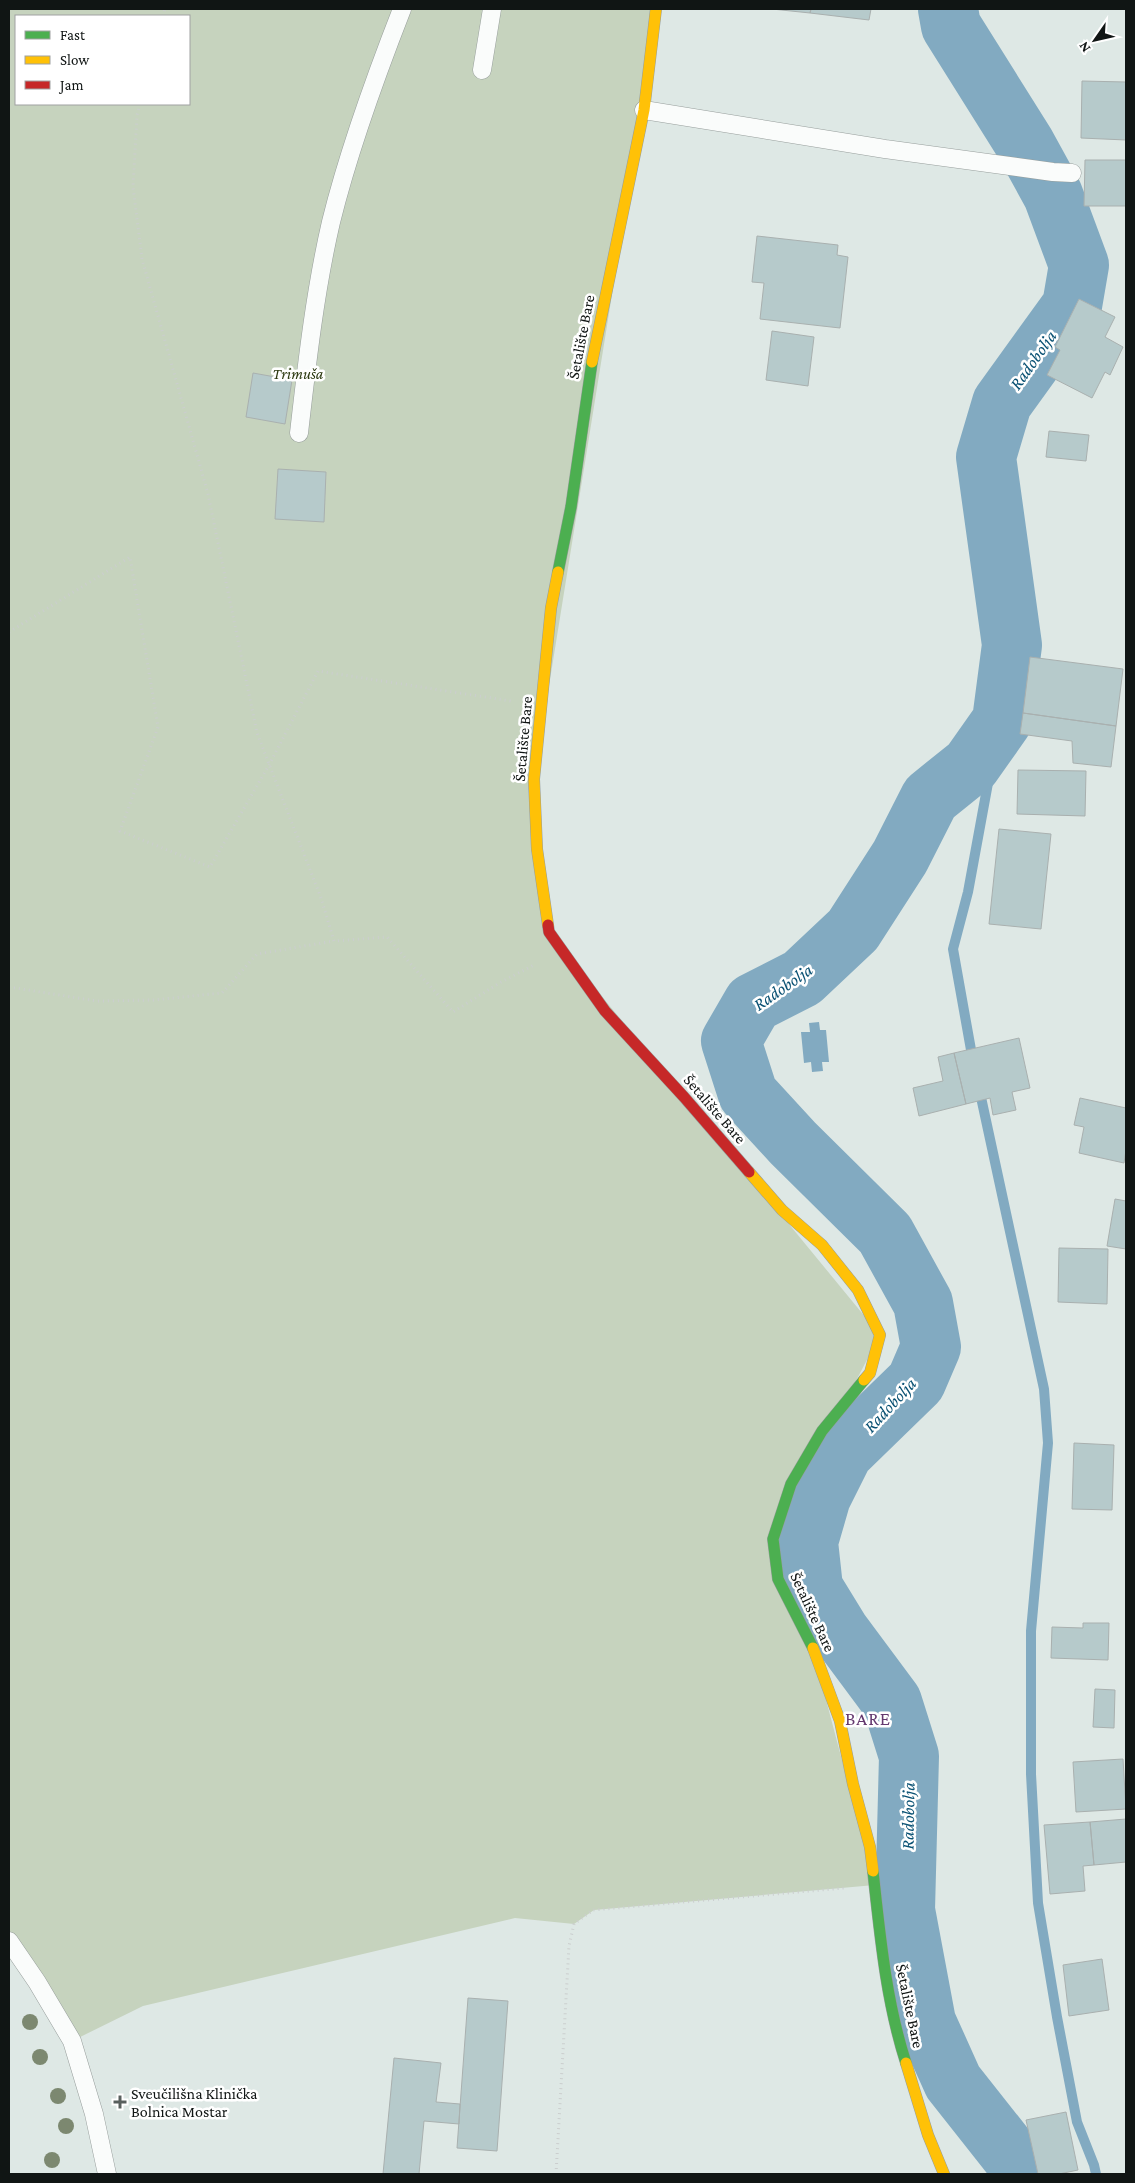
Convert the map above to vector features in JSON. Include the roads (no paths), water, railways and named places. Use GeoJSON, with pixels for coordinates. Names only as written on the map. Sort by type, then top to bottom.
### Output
{"type":"FeatureCollection","features":[{"type":"Feature","properties":{"kind":"street","name":"Šetalište Bare"},"geometry":{"type":"LineString","coordinates":[[656,9],[644,110],[589,374],[571,507],[551,608],[534,779],[537,849],[550,932],[565,954],[606,1011],[782,1210],[822,1245],[858,1290],[880,1334],[870,1373],[822,1431],[791,1484],[773,1539],[778,1579],[812,1643],[840,1721],[853,1784],[870,1847],[884,1965],[900,2045],[928,2135],[944,2174]]}},
{"type":"Feature","properties":{"kind":"lane"},"geometry":{"type":"LineString","coordinates":[[300,433],[309,347],[331,222],[371,88],[402,9]]}},
{"type":"Feature","properties":{"kind":"lane"},"geometry":{"type":"LineString","coordinates":[[482,70],[492,9]]}},
{"type":"Feature","properties":{"kind":"lane"},"geometry":{"type":"LineString","coordinates":[[644,110],[885,149],[1072,173]]}},
{"type":"Feature","properties":{"kind":"lane"},"geometry":{"type":"LineString","coordinates":[[9,1940],[37,1982],[72,2041],[94,2114],[107,2174]]}},
{"type":"Feature","properties":{"kind":"water"},"geometry":{"type":"Polygon","coordinates":[[[819,1022],[820,1030],[826,1030],[829,1062],[822,1062],[823,1071],[812,1072],[811,1062],[804,1063],[801,1032],[810,1032],[809,1023],[819,1022]]]}},
{"type":"Feature","properties":{"kind":"waterway","name":"Radobolja"},"geometry":{"type":"LineString","coordinates":[[948,9],[951,26],[1025,144],[1053,195],[1079,265],[1072,306],[1002,403],[986,457],[1012,645],[1002,721],[971,765],[930,798],[900,857],[853,930],[802,978],[753,1003],[731,1041],[748,1094],[793,1143],[885,1234],[923,1303],[931,1347],[916,1382],[843,1453],[821,1497],[808,1542],[813,1588],[840,1632],[892,1702],[909,1756],[905,1910],[926,2022],[953,2082],[1017,2163],[1022,2174]]}},
{"type":"Feature","properties":{"kind":"waterway","name":"Radobolja"},"geometry":{"type":"LineString","coordinates":[[973,1061],[953,949],[968,892],[988,783],[991,761],[990,739]]}},
{"type":"Feature","properties":{"kind":"waterway","name":"Radobolja"},"geometry":{"type":"LineString","coordinates":[[979,1088],[1044,1389],[1048,1443],[1031,1631],[1031,1774],[1038,1903],[1077,2122],[1096,2174]]}},
{"type":"Feature","properties":{"kind":"place","name":"Sveučilišna Klinička Bolnica Mostar"},"geometry":{"type":"Point","coordinates":[120,2102]}},
{"type":"Feature","properties":{"kind":"district","name":"BARE"},"geometry":{"type":"Point","coordinates":[868,1718]}},
{"type":"Feature","properties":{"kind":"park label","name":"Trimuša"},"geometry":{"type":"Point","coordinates":[298,373]}}]}
